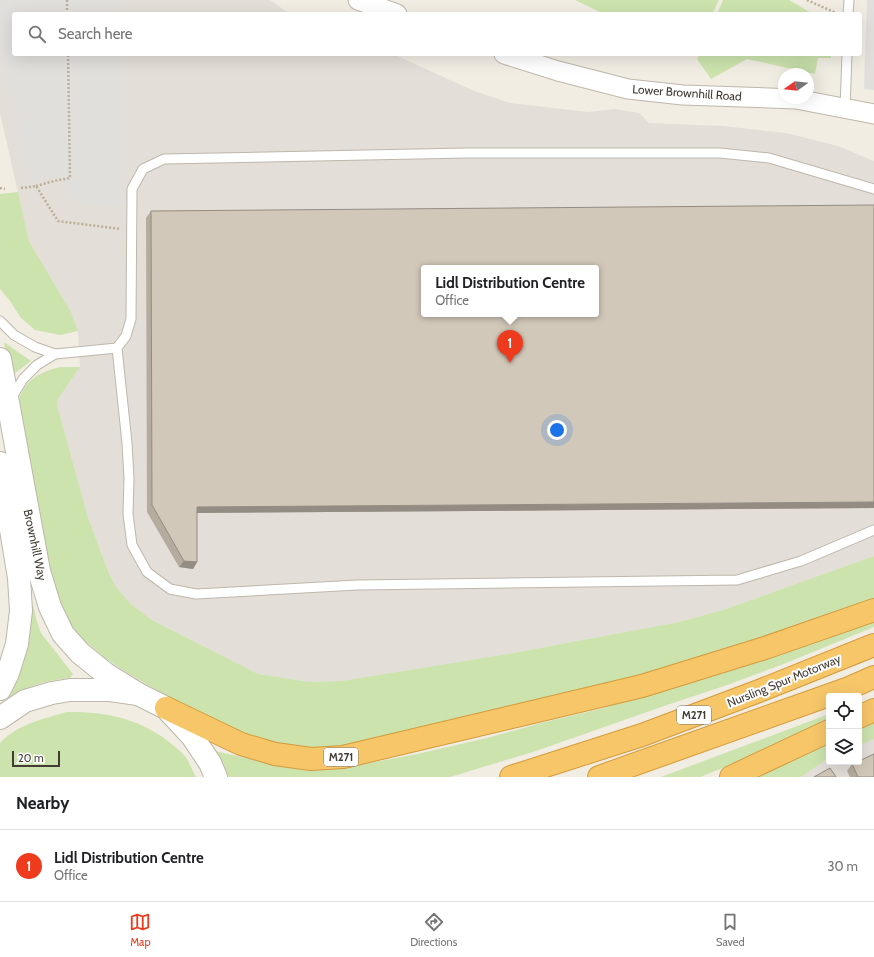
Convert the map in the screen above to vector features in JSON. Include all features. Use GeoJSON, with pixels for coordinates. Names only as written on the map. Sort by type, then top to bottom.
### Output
{"type":"FeatureCollection","features":[{"type":"Feature","properties":{"kind":"highway","name":"M271"},"geometry":{"type":"LineString","coordinates":[[166,708],[241,744],[275,754],[311,759],[343,757],[642,686],[765,648],[874,610]]}},
{"type":"Feature","properties":{"kind":"highway","name":"Nursling Spur Motorway"},"geometry":{"type":"LineString","coordinates":[[511,777],[642,735],[759,691],[874,645]]}},
{"type":"Feature","properties":{"kind":"highway","name":"M271"},"geometry":{"type":"LineString","coordinates":[[599,777],[849,688],[874,677]]}},
{"type":"Feature","properties":{"kind":"highway"},"geometry":{"type":"LineString","coordinates":[[862,716],[874,710]]}},
{"type":"Feature","properties":{"kind":"highway"},"geometry":{"type":"LineString","coordinates":[[731,777],[826,732]]}},
{"type":"Feature","properties":{"kind":"street"},"geometry":{"type":"LineString","coordinates":[[358,0],[391,12]]}},
{"type":"Feature","properties":{"kind":"street","name":"Lower Brownhill Road"},"geometry":{"type":"LineString","coordinates":[[510,56],[558,72],[628,89],[683,95],[796,99],[874,114]]}},
{"type":"Feature","properties":{"kind":"street","name":"Brownhill Way"},"geometry":{"type":"LineString","coordinates":[[0,359],[39,571],[50,607],[63,634],[80,653],[106,674],[138,694]]}},
{"type":"Feature","properties":{"kind":"street","name":"Brownhill Way"},"geometry":{"type":"LineString","coordinates":[[0,463],[19,578],[21,611],[17,644],[8,672],[0,689]]}},
{"type":"Feature","properties":{"kind":"street"},"geometry":{"type":"LineString","coordinates":[[0,718],[25,701],[52,693],[70,690],[110,690],[138,694],[166,708],[192,736],[210,763],[216,777]]}},
{"type":"Feature","properties":{"kind":"lane"},"geometry":{"type":"LineString","coordinates":[[848,12],[849,0]]}},
{"type":"Feature","properties":{"kind":"lane"},"geometry":{"type":"LineString","coordinates":[[845,109],[847,56]]}},
{"type":"Feature","properties":{"kind":"lane"},"geometry":{"type":"LineString","coordinates":[[874,189],[769,158],[720,153],[466,153],[164,159],[144,170],[132,190],[131,319],[126,336],[117,348],[127,443],[129,478],[128,514],[132,545],[147,572],[170,589],[196,594],[357,585],[737,580],[801,561],[874,530]]}},
{"type":"Feature","properties":{"kind":"lane"},"geometry":{"type":"LineString","coordinates":[[0,321],[14,335],[35,347],[55,354],[117,348]]}},
{"type":"Feature","properties":{"kind":"lane"},"geometry":{"type":"LineString","coordinates":[[8,404],[23,379],[37,365],[55,354]]}},
{"type":"Feature","properties":{"kind":"path"},"geometry":{"type":"LineString","coordinates":[[67,0],[67,12]]}},
{"type":"Feature","properties":{"kind":"path"},"geometry":{"type":"LineString","coordinates":[[807,0],[834,12]]}},
{"type":"Feature","properties":{"kind":"path"},"geometry":{"type":"LineString","coordinates":[[21,188],[36,186],[54,180],[70,178],[68,56]]}},
{"type":"Feature","properties":{"kind":"path"},"geometry":{"type":"LineString","coordinates":[[36,186],[58,221],[132,230]]}},
{"type":"Feature","properties":{"kind":"path"},"geometry":{"type":"LineString","coordinates":[[0,188],[5,189]]}},
{"type":"Feature","properties":{"kind":"shaded area"},"geometry":{"type":"Polygon","coordinates":[[[0,0],[270,0],[287,12],[12,12],[12,56],[397,56],[474,91],[510,103],[588,112],[615,109],[639,113],[649,123],[722,126],[786,133],[838,146],[874,161],[874,556],[726,609],[679,622],[513,653],[341,681],[310,682],[258,674],[152,620],[131,604],[116,587],[108,571],[88,517],[57,405],[58,399],[80,367],[78,332],[71,312],[29,241],[0,113],[0,0]]]}},
{"type":"Feature","properties":{"kind":"shaded area"},"geometry":{"type":"Polygon","coordinates":[[[0,0],[118,0],[118,12],[12,12],[12,56],[118,56],[120,206],[81,205],[69,195],[65,177],[45,178],[31,182],[0,40],[0,0]]]}},
{"type":"Feature","properties":{"kind":"shaded area"},"geometry":{"type":"Polygon","coordinates":[[[867,0],[874,0],[874,90],[864,89],[867,0]]]}},
{"type":"Feature","properties":{"kind":"shaded area"},"geometry":{"type":"Polygon","coordinates":[[[874,739],[874,777],[801,777],[826,760],[826,765],[862,765],[862,744],[874,739]]]}},
{"type":"Feature","properties":{"kind":"green space"},"geometry":{"type":"Polygon","coordinates":[[[575,0],[719,0],[713,12],[600,12],[575,0]]]}},
{"type":"Feature","properties":{"kind":"green space"},"geometry":{"type":"Polygon","coordinates":[[[723,0],[789,0],[810,12],[718,12],[723,0]]]}},
{"type":"Feature","properties":{"kind":"green space"},"geometry":{"type":"Polygon","coordinates":[[[699,56],[831,56],[831,58],[818,58],[815,74],[814,68],[788,68],[747,59],[711,79],[697,59],[699,56]]]}},
{"type":"Feature","properties":{"kind":"green space"},"geometry":{"type":"Polygon","coordinates":[[[18,192],[29,241],[71,312],[78,331],[60,335],[35,330],[21,318],[0,289],[0,194],[18,192]]]}},
{"type":"Feature","properties":{"kind":"green space"},"geometry":{"type":"Polygon","coordinates":[[[4,342],[31,361],[10,377],[4,342]]]}},
{"type":"Feature","properties":{"kind":"green space"},"geometry":{"type":"Polygon","coordinates":[[[61,367],[80,367],[58,399],[57,405],[88,517],[108,571],[116,587],[131,604],[152,620],[258,674],[310,682],[341,681],[513,653],[679,622],[726,609],[874,556],[874,604],[726,652],[416,735],[305,752],[228,733],[105,658],[78,635],[66,619],[58,598],[38,527],[17,405],[23,390],[33,379],[45,372],[61,367]]]}},
{"type":"Feature","properties":{"kind":"green space"},"geometry":{"type":"Polygon","coordinates":[[[25,571],[41,633],[73,674],[70,678],[36,685],[5,700],[21,647],[25,571]]]}},
{"type":"Feature","properties":{"kind":"green space"},"geometry":{"type":"Polygon","coordinates":[[[874,622],[874,627],[730,684],[536,751],[450,777],[229,777],[215,751],[308,771],[359,765],[417,754],[600,709],[874,622]]]}},
{"type":"Feature","properties":{"kind":"green space"},"geometry":{"type":"Polygon","coordinates":[[[67,712],[110,715],[123,718],[149,729],[161,736],[183,754],[196,777],[0,777],[0,743],[7,736],[31,723],[67,712]]]}},
{"type":"Feature","properties":{"kind":"green space"},"geometry":{"type":"Polygon","coordinates":[[[826,715],[826,723],[775,747],[700,777],[661,777],[826,715]]]}},
{"type":"Feature","properties":{"kind":"green space"},"geometry":{"type":"Polygon","coordinates":[[[874,723],[874,739],[862,744],[862,729],[874,723]]]}},
{"type":"Feature","properties":{"kind":"green space"},"geometry":{"type":"Polygon","coordinates":[[[826,745],[826,760],[801,777],[757,777],[826,745]]]}},
{"type":"Feature","properties":{"kind":"building"},"geometry":{"type":"Polygon","coordinates":[[[874,205],[874,502],[197,507],[197,562],[184,561],[152,505],[151,211],[874,205]]]}},
{"type":"Feature","properties":{"kind":"building"},"geometry":{"type":"Polygon","coordinates":[[[874,754],[874,777],[858,777],[852,765],[862,765],[862,760],[874,754]]]}},
{"type":"Feature","properties":{"kind":"building"},"geometry":{"type":"Polygon","coordinates":[[[830,768],[836,777],[814,777],[830,768]]]}},
{"type":"Feature","properties":{"kind":"place","name":"Lidl Distribution Centre"},"geometry":{"type":"Point","coordinates":[510,363]}}]}
